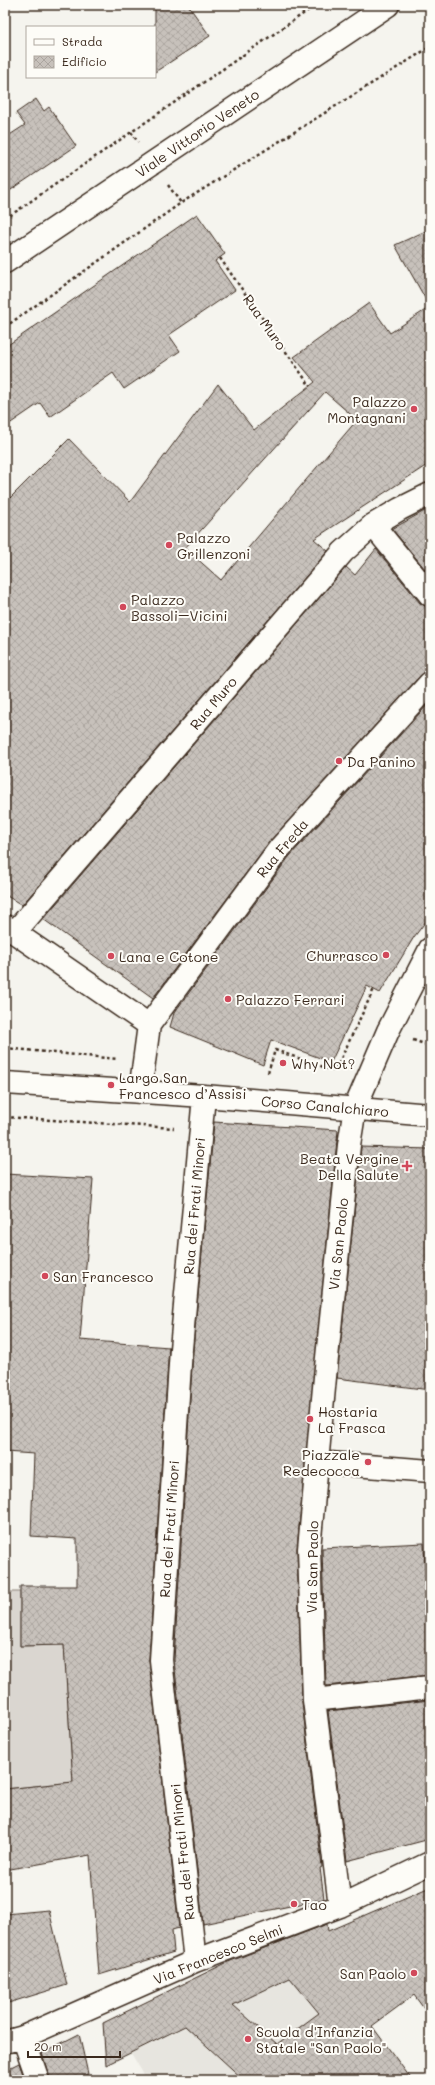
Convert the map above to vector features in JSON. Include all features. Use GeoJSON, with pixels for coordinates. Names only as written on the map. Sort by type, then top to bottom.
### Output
{"type":"FeatureCollection","features":[{"type":"Feature","properties":{"kind":"street","name":"Viale Vittorio Veneto"},"geometry":{"type":"LineString","coordinates":[[5,262],[388,5]]}},
{"type":"Feature","properties":{"kind":"street","name":"Rua Muro"},"geometry":{"type":"LineString","coordinates":[[10,929],[200,719],[293,608],[343,552],[372,525],[400,508],[430,494]]}},
{"type":"Feature","properties":{"kind":"street"},"geometry":{"type":"LineString","coordinates":[[372,525],[430,595]]}},
{"type":"Feature","properties":{"kind":"street","name":"Rua Freda"},"geometry":{"type":"LineString","coordinates":[[149,1025],[279,849],[430,683]]}},
{"type":"Feature","properties":{"kind":"street"},"geometry":{"type":"LineString","coordinates":[[10,929],[149,1025],[140,1092]]}},
{"type":"Feature","properties":{"kind":"street","name":"Via San Paolo"},"geometry":{"type":"LineString","coordinates":[[340,1906],[314,1700],[309,1549],[317,1462],[349,1146],[355,1108],[388,1031],[430,949]]}},
{"type":"Feature","properties":{"kind":"street","name":"Corso Canalchiaro"},"geometry":{"type":"LineString","coordinates":[[5,1083],[204,1096],[430,1115]]}},
{"type":"Feature","properties":{"kind":"street","name":"Rua dei Frati Minori"},"geometry":{"type":"LineString","coordinates":[[195,1962],[161,1660],[181,1349],[204,1096]]}},
{"type":"Feature","properties":{"kind":"street"},"geometry":{"type":"LineString","coordinates":[[317,1462],[430,1470]]}},
{"type":"Feature","properties":{"kind":"street"},"geometry":{"type":"LineString","coordinates":[[314,1700],[430,1687]]}},
{"type":"Feature","properties":{"kind":"street","name":"Via Francesco Selmi"},"geometry":{"type":"LineString","coordinates":[[14,2039],[195,1962],[340,1906],[429,1864]]}},
{"type":"Feature","properties":{"kind":"street"},"geometry":{"type":"LineString","coordinates":[[14,2039],[38,2080]]}},
{"type":"Feature","properties":{"kind":"path"},"geometry":{"type":"LineString","coordinates":[[5,219],[316,5]]}},
{"type":"Feature","properties":{"kind":"path"},"geometry":{"type":"LineString","coordinates":[[5,327],[182,203],[430,47]]}},
{"type":"Feature","properties":{"kind":"path","name":"Rua Muro"},"geometry":{"type":"LineString","coordinates":[[220,258],[310,386]]}},
{"type":"Feature","properties":{"kind":"path"},"geometry":{"type":"LineString","coordinates":[[262,1072],[268,1073],[275,1050],[335,1071],[374,989]]}},
{"type":"Feature","properties":{"kind":"path"},"geometry":{"type":"LineString","coordinates":[[5,1048],[144,1062]]}},
{"type":"Feature","properties":{"kind":"path"},"geometry":{"type":"LineString","coordinates":[[5,1117],[201,1130]]}},
{"type":"Feature","properties":{"kind":"shaded area"},"geometry":{"type":"Polygon","coordinates":[[[5,1592],[20,1592],[20,1646],[64,1645],[73,1782],[5,1789],[5,1592]]]}},
{"type":"Feature","properties":{"kind":"shaded area","name":"Scuola d'Infanzia Statale \"San Paolo\""},"geometry":{"type":"Polygon","coordinates":[[[290,1978],[319,2013],[359,2080],[147,2080],[131,2053],[290,1978]]]}},
{"type":"Feature","properties":{"kind":"building"},"geometry":{"type":"Polygon","coordinates":[[[155,5],[188,5],[210,36],[156,71],[155,5]]]}},
{"type":"Feature","properties":{"kind":"building"},"geometry":{"type":"Polygon","coordinates":[[[36,99],[44,111],[49,107],[76,146],[5,194],[5,138],[25,125],[16,113],[36,99]]]}},
{"type":"Feature","properties":{"kind":"building"},"geometry":{"type":"Polygon","coordinates":[[[197,214],[225,254],[215,261],[235,290],[169,335],[180,351],[124,389],[113,373],[50,417],[40,403],[5,427],[5,347],[197,214]]]}},
{"type":"Feature","properties":{"kind":"building"},"geometry":{"type":"Polygon","coordinates":[[[430,229],[430,307],[395,245],[430,229]]]}},
{"type":"Feature","properties":{"kind":"building"},"geometry":{"type":"Polygon","coordinates":[[[369,303],[390,333],[430,307],[430,463],[314,539],[328,551],[22,905],[5,895],[5,503],[69,439],[130,502],[218,384],[254,430],[315,382],[294,357],[369,303]],[[325,392],[185,548],[221,580],[357,420],[325,392]]]}},
{"type":"Feature","properties":{"kind":"building"},"geometry":{"type":"Polygon","coordinates":[[[430,508],[430,575],[392,529],[430,508]]]}},
{"type":"Feature","properties":{"kind":"building"},"geometry":{"type":"Polygon","coordinates":[[[376,549],[420,603],[430,607],[430,671],[421,675],[270,841],[153,998],[43,919],[346,567],[355,575],[376,549]]]}},
{"type":"Feature","properties":{"kind":"building"},"geometry":{"type":"Polygon","coordinates":[[[430,702],[430,916],[414,937],[380,993],[367,986],[331,1062],[271,1040],[263,1065],[170,1027],[174,1013],[289,857],[430,702]]]}},
{"type":"Feature","properties":{"kind":"building"},"geometry":{"type":"Polygon","coordinates":[[[214,1122],[338,1130],[297,1549],[302,1702],[322,1867],[320,1868],[324,1899],[203,1924],[174,1660],[193,1350],[214,1122]]]}},
{"type":"Feature","properties":{"kind":"building"},"geometry":{"type":"Polygon","coordinates":[[[361,1147],[430,1149],[430,1390],[337,1378],[361,1147]]]}},
{"type":"Feature","properties":{"kind":"building"},"geometry":{"type":"Polygon","coordinates":[[[5,1174],[93,1179],[80,1340],[169,1347],[149,1659],[179,1928],[172,1930],[174,1952],[99,1975],[90,1855],[5,1870],[5,1789],[73,1782],[64,1645],[20,1646],[20,1586],[77,1586],[77,1539],[31,1536],[34,1454],[5,1452],[5,1174]]]}},
{"type":"Feature","properties":{"kind":"building"},"geometry":{"type":"Polygon","coordinates":[[[424,1543],[430,1675],[326,1686],[322,1548],[424,1543]]]}},
{"type":"Feature","properties":{"kind":"building"},"geometry":{"type":"Polygon","coordinates":[[[430,1700],[430,1839],[347,1861],[328,1711],[430,1700]]]}},
{"type":"Feature","properties":{"kind":"building"},"geometry":{"type":"Polygon","coordinates":[[[430,1887],[430,2017],[414,1995],[372,2026],[412,2080],[244,2080],[185,2026],[106,2065],[103,2023],[228,1962],[327,1924],[328,1931],[430,1887]],[[290,1978],[233,2005],[277,2044],[319,2013],[290,1978]]]}},
{"type":"Feature","properties":{"kind":"building"},"geometry":{"type":"Polygon","coordinates":[[[49,1910],[67,1985],[5,2004],[5,1914],[49,1910]]]}},
{"type":"Feature","properties":{"kind":"building"},"geometry":{"type":"Polygon","coordinates":[[[79,2034],[88,2074],[77,2080],[50,2080],[42,2053],[79,2034]]]}},
{"type":"Feature","properties":{"kind":"building"},"geometry":{"type":"Polygon","coordinates":[[[19,2063],[25,2080],[5,2080],[5,2070],[19,2063]]]}},
{"type":"Feature","properties":{"kind":"place","name":"Palazzo Montagnani"},"geometry":{"type":"Point","coordinates":[414,409]}},
{"type":"Feature","properties":{"kind":"place","name":"Palazzo Grillenzoni"},"geometry":{"type":"Point","coordinates":[169,545]}},
{"type":"Feature","properties":{"kind":"place","name":"Palazzo Bassoli–Vicini"},"geometry":{"type":"Point","coordinates":[123,607]}},
{"type":"Feature","properties":{"kind":"place","name":"Da Panino"},"geometry":{"type":"Point","coordinates":[339,761]}},
{"type":"Feature","properties":{"kind":"place","name":"Churrasco"},"geometry":{"type":"Point","coordinates":[386,955]}},
{"type":"Feature","properties":{"kind":"place","name":"Lana e Cotone"},"geometry":{"type":"Point","coordinates":[111,956]}},
{"type":"Feature","properties":{"kind":"place","name":"Palazzo Ferrari"},"geometry":{"type":"Point","coordinates":[228,999]}},
{"type":"Feature","properties":{"kind":"place","name":"Why Not?"},"geometry":{"type":"Point","coordinates":[283,1063]}},
{"type":"Feature","properties":{"kind":"place","name":"Largo San Francesco d’Assisi"},"geometry":{"type":"Point","coordinates":[111,1085]}},
{"type":"Feature","properties":{"kind":"place","name":"Beata Vergine Della Salute"},"geometry":{"type":"Point","coordinates":[407,1166]}},
{"type":"Feature","properties":{"kind":"place","name":"San Francesco"},"geometry":{"type":"Point","coordinates":[45,1276]}},
{"type":"Feature","properties":{"kind":"place","name":"Hostaria La Frasca"},"geometry":{"type":"Point","coordinates":[310,1419]}},
{"type":"Feature","properties":{"kind":"place","name":"Piazzale Redecocca"},"geometry":{"type":"Point","coordinates":[368,1462]}},
{"type":"Feature","properties":{"kind":"place","name":"Tao"},"geometry":{"type":"Point","coordinates":[294,1904]}},
{"type":"Feature","properties":{"kind":"place","name":"San Paolo"},"geometry":{"type":"Point","coordinates":[414,1973]}},
{"type":"Feature","properties":{"kind":"place","name":"Scuola d'Infanzia Statale \"San Paolo\""},"geometry":{"type":"Point","coordinates":[248,2039]}}]}
